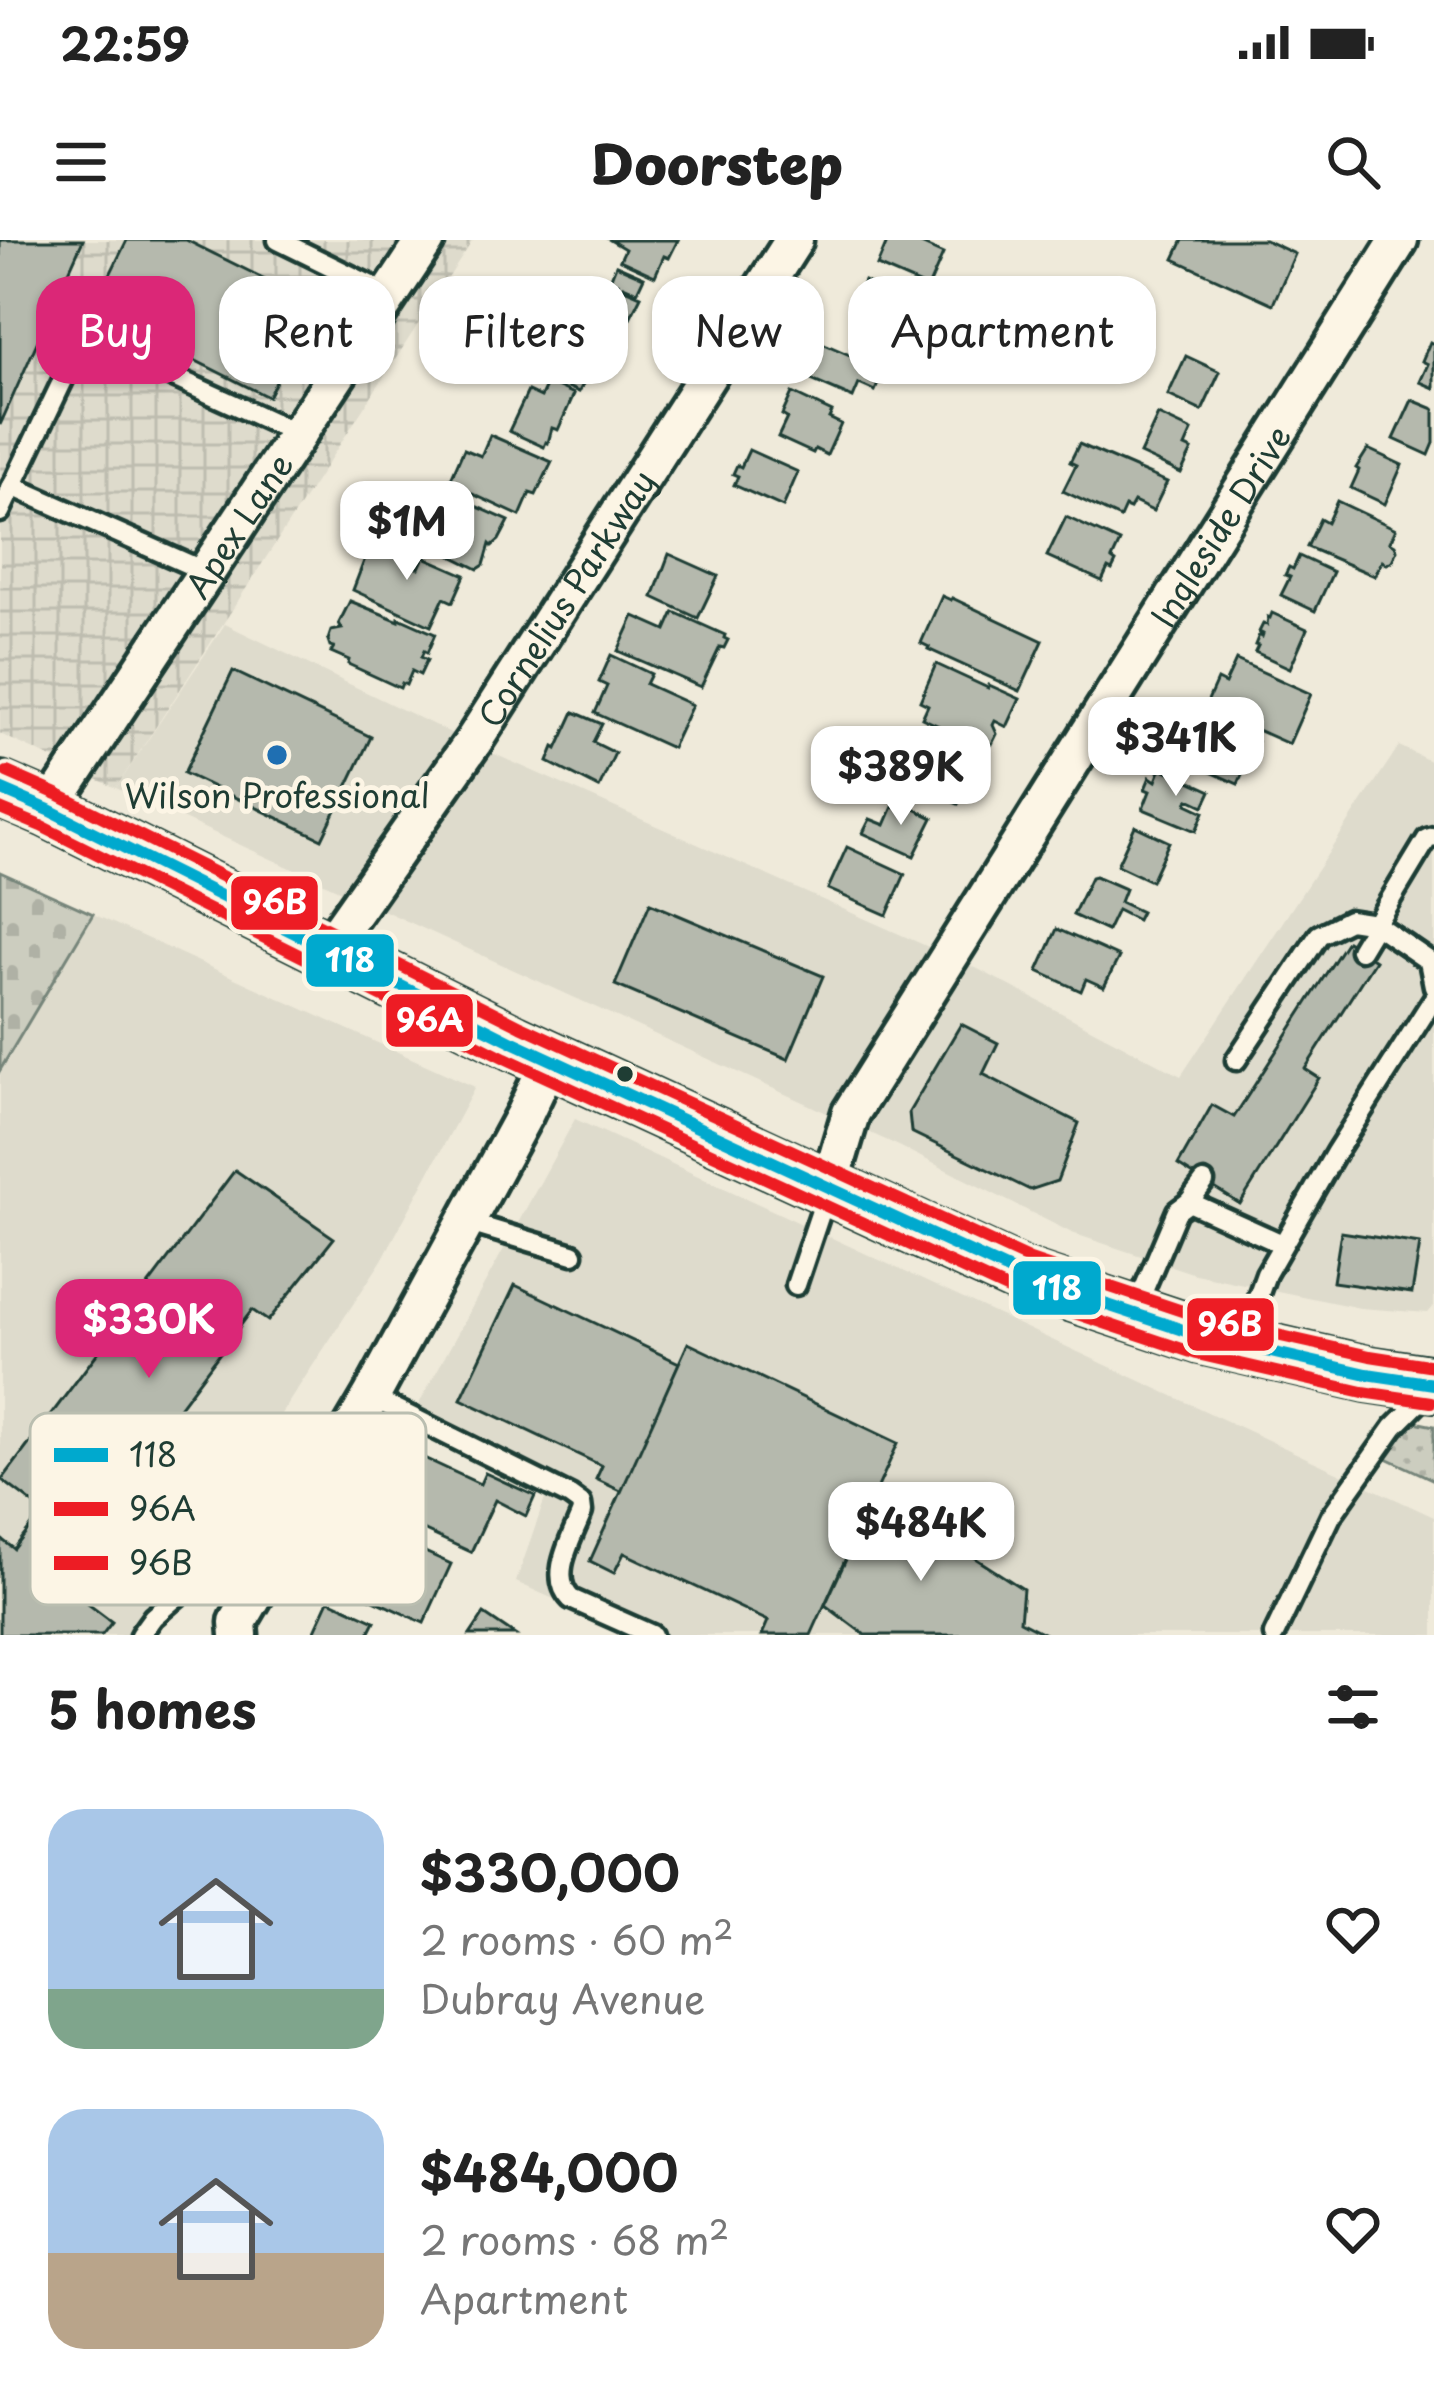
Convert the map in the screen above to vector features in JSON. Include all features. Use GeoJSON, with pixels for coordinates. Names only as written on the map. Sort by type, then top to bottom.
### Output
{"type":"FeatureCollection","features":[{"type":"Feature","properties":{"kind":"main road"},"geometry":{"type":"LineString","coordinates":[[0,789],[551,1058],[1023,1276],[1201,1336],[1434,1386]]}},
{"type":"Feature","properties":{"kind":"street","name":"Apex Lane"},"geometry":{"type":"LineString","coordinates":[[395,287],[426,240]]}},
{"type":"Feature","properties":{"kind":"street","name":"Cornelius Parkway"},"geometry":{"type":"LineString","coordinates":[[328,948],[473,742],[794,240]]}},
{"type":"Feature","properties":{"kind":"street","name":"Ingleside Drive"},"geometry":{"type":"LineString","coordinates":[[829,1187],[851,1113],[1399,240]]}},
{"type":"Feature","properties":{"kind":"street","name":"Apex Lane"},"geometry":{"type":"LineString","coordinates":[[50,810],[331,384]]}},
{"type":"Feature","properties":{"kind":"street"},"geometry":{"type":"LineString","coordinates":[[362,1413],[551,1058]]}},
{"type":"Feature","properties":{"kind":"street"},"geometry":{"type":"LineString","coordinates":[[239,1635],[238,1622],[248,1605]]}},
{"type":"Feature","properties":{"kind":"lane"},"geometry":{"type":"LineString","coordinates":[[278,240],[351,276]]}},
{"type":"Feature","properties":{"kind":"lane"},"geometry":{"type":"LineString","coordinates":[[0,512],[84,336],[298,434]]}},
{"type":"Feature","properties":{"kind":"lane"},"geometry":{"type":"LineString","coordinates":[[12,486],[206,572]]}},
{"type":"Feature","properties":{"kind":"lane"},"geometry":{"type":"LineString","coordinates":[[1360,950],[1427,839],[1434,837]]}},
{"type":"Feature","properties":{"kind":"lane"},"geometry":{"type":"LineString","coordinates":[[1236,1060],[1319,935],[1348,920],[1375,924],[1429,961],[1434,986]]}},
{"type":"Feature","properties":{"kind":"lane"},"geometry":{"type":"LineString","coordinates":[[1240,1345],[1265,1274],[1434,998]]}},
{"type":"Feature","properties":{"kind":"lane"},"geometry":{"type":"LineString","coordinates":[[1134,1314],[1177,1211],[1204,1182]]}},
{"type":"Feature","properties":{"kind":"lane"},"geometry":{"type":"LineString","coordinates":[[796,1285],[829,1187]]}},
{"type":"Feature","properties":{"kind":"lane"},"geometry":{"type":"LineString","coordinates":[[1189,1202],[1282,1244]]}},
{"type":"Feature","properties":{"kind":"lane"},"geometry":{"type":"LineString","coordinates":[[466,1222],[573,1254]]}},
{"type":"Feature","properties":{"kind":"lane"},"geometry":{"type":"LineString","coordinates":[[1274,1635],[1331,1516],[1394,1427],[1434,1386]]}},
{"type":"Feature","properties":{"kind":"lane"},"geometry":{"type":"LineString","coordinates":[[371,1397],[403,1413]]}},
{"type":"Feature","properties":{"kind":"lane"},"geometry":{"type":"LineString","coordinates":[[426,1424],[581,1504],[560,1573],[561,1589],[571,1599],[652,1635]]}},
{"type":"Feature","properties":{"kind":"lane"},"geometry":{"type":"LineString","coordinates":[[140,1635],[167,1605]]}},
{"type":"Feature","properties":{"kind":"shaded area"},"geometry":{"type":"Polygon","coordinates":[[[0,240],[473,240],[450,276],[419,276],[419,323],[395,360],[395,276],[219,276],[219,384],[379,384],[116,788],[0,734],[0,240]]]}},
{"type":"Feature","properties":{"kind":"shaded area"},"geometry":{"type":"Polygon","coordinates":[[[225,624],[490,752],[978,969],[1181,1076],[1399,746],[1434,763],[1434,1306],[1428,1313],[1360,1308],[1195,1274],[1072,1233],[899,1146],[116,788],[225,624]]]}},
{"type":"Feature","properties":{"kind":"shaded area"},"geometry":{"type":"Polygon","coordinates":[[[93,914],[475,1087],[382,1260],[282,1413],[30,1413],[30,1605],[156,1605],[136,1635],[0,1635],[0,1070],[93,914]]]}},
{"type":"Feature","properties":{"kind":"shaded area"},"geometry":{"type":"Polygon","coordinates":[[[575,1119],[1434,1517],[1434,1635],[633,1635],[516,1582],[547,1493],[426,1431],[426,1413],[414,1413],[575,1119]]]}},
{"type":"Feature","properties":{"kind":"green space"},"geometry":{"type":"Polygon","coordinates":[[[0,872],[93,914],[0,1070],[0,872]]]}},
{"type":"Feature","properties":{"kind":"green space"},"geometry":{"type":"Polygon","coordinates":[[[1400,1419],[1434,1426],[1434,1480],[1376,1453],[1400,1419]]]}},
{"type":"Feature","properties":{"kind":"building"},"geometry":{"type":"Polygon","coordinates":[[[0,240],[83,240],[67,276],[36,276],[36,345],[0,425],[0,240]]]}},
{"type":"Feature","properties":{"kind":"building"},"geometry":{"type":"Polygon","coordinates":[[[127,240],[186,240],[259,276],[219,276],[219,372],[195,360],[195,276],[109,276],[127,240]]]}},
{"type":"Feature","properties":{"kind":"building"},"geometry":{"type":"Polygon","coordinates":[[[610,240],[678,240],[655,276],[620,260],[625,249],[610,240]]]}},
{"type":"Feature","properties":{"kind":"building"},"geometry":{"type":"Polygon","coordinates":[[[888,240],[912,240],[943,254],[933,276],[900,276],[877,266],[888,240]]]}},
{"type":"Feature","properties":{"kind":"building"},"geometry":{"type":"Polygon","coordinates":[[[1183,240],[1265,240],[1295,254],[1273,304],[1174,259],[1183,240]]]}},
{"type":"Feature","properties":{"kind":"building"},"geometry":{"type":"Polygon","coordinates":[[[616,265],[644,277],[637,292],[628,288],[628,276],[612,276],[616,265]]]}},
{"type":"Feature","properties":{"kind":"building"},"geometry":{"type":"Polygon","coordinates":[[[628,291],[641,296],[628,317],[628,291]]]}},
{"type":"Feature","properties":{"kind":"building"},"geometry":{"type":"Polygon","coordinates":[[[1430,342],[1434,344],[1434,388],[1420,382],[1430,342]]]}},
{"type":"Feature","properties":{"kind":"building"},"geometry":{"type":"Polygon","coordinates":[[[824,344],[848,354],[848,384],[859,384],[853,398],[821,384],[824,344]]]}},
{"type":"Feature","properties":{"kind":"building"},"geometry":{"type":"Polygon","coordinates":[[[1186,356],[1220,372],[1202,411],[1168,395],[1186,356]]]}},
{"type":"Feature","properties":{"kind":"building"},"geometry":{"type":"Polygon","coordinates":[[[242,384],[275,384],[268,397],[242,384]]]}},
{"type":"Feature","properties":{"kind":"building"},"geometry":{"type":"Polygon","coordinates":[[[547,384],[574,394],[558,430],[552,428],[544,447],[509,431],[528,391],[541,397],[547,384]]]}},
{"type":"Feature","properties":{"kind":"building"},"geometry":{"type":"Polygon","coordinates":[[[792,393],[832,412],[829,418],[841,424],[827,455],[778,437],[792,393]]]}},
{"type":"Feature","properties":{"kind":"building"},"geometry":{"type":"Polygon","coordinates":[[[1412,400],[1434,409],[1434,443],[1429,455],[1394,439],[1412,400]]]}},
{"type":"Feature","properties":{"kind":"building"},"geometry":{"type":"Polygon","coordinates":[[[1158,415],[1192,431],[1185,447],[1192,450],[1181,473],[1140,454],[1158,415]]]}},
{"type":"Feature","properties":{"kind":"building"},"geometry":{"type":"Polygon","coordinates":[[[490,435],[552,462],[520,516],[449,483],[464,449],[481,456],[490,435]]]}},
{"type":"Feature","properties":{"kind":"building"},"geometry":{"type":"Polygon","coordinates":[[[1079,444],[1167,482],[1153,511],[1134,502],[1120,518],[1063,491],[1076,465],[1070,462],[1079,444]]]}},
{"type":"Feature","properties":{"kind":"building"},"geometry":{"type":"Polygon","coordinates":[[[1368,449],[1402,465],[1385,504],[1351,488],[1368,449]]]}},
{"type":"Feature","properties":{"kind":"building"},"geometry":{"type":"Polygon","coordinates":[[[749,450],[798,472],[783,507],[734,485],[738,476],[733,474],[749,450]]]}},
{"type":"Feature","properties":{"kind":"building"},"geometry":{"type":"Polygon","coordinates":[[[433,487],[509,521],[478,569],[400,530],[418,494],[430,494],[433,487]]]}},
{"type":"Feature","properties":{"kind":"building"},"geometry":{"type":"Polygon","coordinates":[[[1337,501],[1396,529],[1390,542],[1397,550],[1392,561],[1382,561],[1375,576],[1307,547],[1320,519],[1327,523],[1337,501]]]}},
{"type":"Feature","properties":{"kind":"building"},"geometry":{"type":"Polygon","coordinates":[[[1066,517],[1120,542],[1112,559],[1116,562],[1102,581],[1047,556],[1066,517]]]}},
{"type":"Feature","properties":{"kind":"building"},"geometry":{"type":"Polygon","coordinates":[[[378,542],[406,555],[403,561],[419,568],[424,557],[465,575],[453,602],[444,598],[431,626],[353,590],[369,548],[376,548],[378,542]]]}},
{"type":"Feature","properties":{"kind":"building"},"geometry":{"type":"Polygon","coordinates":[[[669,554],[718,576],[698,618],[653,597],[669,554]]]}},
{"type":"Feature","properties":{"kind":"building"},"geometry":{"type":"Polygon","coordinates":[[[1299,556],[1333,572],[1315,611],[1281,595],[1290,577],[1285,575],[1299,556]]]}},
{"type":"Feature","properties":{"kind":"building"},"geometry":{"type":"Polygon","coordinates":[[[942,596],[1043,641],[1020,691],[921,643],[942,596]]]}},
{"type":"Feature","properties":{"kind":"building"},"geometry":{"type":"Polygon","coordinates":[[[350,601],[435,634],[421,657],[427,660],[420,675],[412,671],[400,688],[331,652],[331,631],[342,629],[339,623],[350,601]]]}},
{"type":"Feature","properties":{"kind":"building"},"geometry":{"type":"Polygon","coordinates":[[[674,612],[728,640],[701,687],[618,651],[634,616],[666,630],[674,612]]]}},
{"type":"Feature","properties":{"kind":"building"},"geometry":{"type":"Polygon","coordinates":[[[1272,613],[1307,629],[1290,668],[1255,652],[1263,634],[1259,632],[1272,613]]]}},
{"type":"Feature","properties":{"kind":"building"},"geometry":{"type":"Polygon","coordinates":[[[611,655],[651,674],[646,684],[692,705],[672,748],[595,713],[607,686],[599,682],[611,655]]]}},
{"type":"Feature","properties":{"kind":"building"},"geometry":{"type":"Polygon","coordinates":[[[1236,660],[1311,694],[1289,744],[1205,707],[1217,680],[1225,684],[1236,660]]]}},
{"type":"Feature","properties":{"kind":"building"},"geometry":{"type":"Polygon","coordinates":[[[936,664],[1020,699],[1007,727],[995,721],[997,734],[992,744],[984,747],[922,718],[928,705],[920,701],[936,664]]]}},
{"type":"Feature","properties":{"kind":"building","name":"Wilson Professional"},"geometry":{"type":"Polygon","coordinates":[[[233,671],[371,737],[322,839],[184,773],[233,671]]]}},
{"type":"Feature","properties":{"kind":"building"},"geometry":{"type":"Polygon","coordinates":[[[574,712],[602,724],[593,742],[615,753],[599,788],[548,762],[574,712]]]}},
{"type":"Feature","properties":{"kind":"building"},"geometry":{"type":"Polygon","coordinates":[[[1195,713],[1257,742],[1238,784],[1175,756],[1195,713]]]}},
{"type":"Feature","properties":{"kind":"building"},"geometry":{"type":"Polygon","coordinates":[[[943,748],[976,765],[968,793],[964,792],[958,804],[925,789],[943,748]]]}},
{"type":"Feature","properties":{"kind":"building"},"geometry":{"type":"Polygon","coordinates":[[[1161,768],[1211,791],[1204,806],[1189,799],[1187,804],[1204,812],[1196,831],[1143,809],[1150,777],[1156,781],[1161,768]]]}},
{"type":"Feature","properties":{"kind":"building"},"geometry":{"type":"Polygon","coordinates":[[[896,800],[933,818],[914,856],[863,833],[870,819],[885,825],[896,800]]]}},
{"type":"Feature","properties":{"kind":"building"},"geometry":{"type":"Polygon","coordinates":[[[1135,826],[1169,842],[1151,881],[1117,865],[1135,826]]]}},
{"type":"Feature","properties":{"kind":"building"},"geometry":{"type":"Polygon","coordinates":[[[847,847],[905,874],[887,915],[828,889],[847,847]]]}},
{"type":"Feature","properties":{"kind":"building"},"geometry":{"type":"Polygon","coordinates":[[[1095,876],[1125,889],[1120,902],[1141,912],[1137,920],[1117,910],[1107,931],[1073,915],[1095,876]]]}},
{"type":"Feature","properties":{"kind":"building"},"geometry":{"type":"Polygon","coordinates":[[[650,903],[823,976],[788,1059],[615,985],[650,903]]]}},
{"type":"Feature","properties":{"kind":"building"},"geometry":{"type":"Polygon","coordinates":[[[1057,929],[1119,957],[1104,987],[1086,979],[1081,991],[1038,971],[1057,929]]]}},
{"type":"Feature","properties":{"kind":"building"},"geometry":{"type":"Polygon","coordinates":[[[1347,941],[1375,960],[1305,1069],[1319,1078],[1240,1204],[1178,1165],[1212,1105],[1234,1117],[1347,941]]]}},
{"type":"Feature","properties":{"kind":"building"},"geometry":{"type":"Polygon","coordinates":[[[961,1024],[998,1043],[983,1074],[1079,1123],[1057,1181],[1030,1190],[911,1132],[909,1112],[961,1024]]]}},
{"type":"Feature","properties":{"kind":"building"},"geometry":{"type":"Polygon","coordinates":[[[235,1170],[334,1238],[268,1321],[252,1310],[175,1413],[52,1413],[235,1170]]]}},
{"type":"Feature","properties":{"kind":"building"},"geometry":{"type":"Polygon","coordinates":[[[1341,1232],[1420,1244],[1412,1293],[1333,1282],[1341,1232]]]}},
{"type":"Feature","properties":{"kind":"building"},"geometry":{"type":"Polygon","coordinates":[[[515,1285],[679,1363],[623,1492],[596,1479],[602,1466],[461,1399],[515,1285]]]}},
{"type":"Feature","properties":{"kind":"building"},"geometry":{"type":"Polygon","coordinates":[[[688,1343],[898,1443],[811,1635],[762,1635],[768,1621],[624,1553],[614,1573],[590,1561],[688,1343]]]}},
{"type":"Feature","properties":{"kind":"building"},"geometry":{"type":"Polygon","coordinates":[[[30,1443],[30,1501],[2,1480],[30,1443]]]}},
{"type":"Feature","properties":{"kind":"building"},"geometry":{"type":"Polygon","coordinates":[[[426,1459],[480,1484],[485,1473],[535,1496],[526,1516],[495,1500],[471,1552],[426,1531],[426,1459]]]}},
{"type":"Feature","properties":{"kind":"building"},"geometry":{"type":"Polygon","coordinates":[[[876,1494],[1023,1589],[1020,1621],[1047,1635],[865,1635],[825,1605],[876,1494]]]}},
{"type":"Feature","properties":{"kind":"building"},"geometry":{"type":"Polygon","coordinates":[[[30,1528],[30,1605],[89,1605],[112,1622],[102,1635],[0,1635],[0,1538],[14,1549],[30,1528]]]}},
{"type":"Feature","properties":{"kind":"building"},"geometry":{"type":"Polygon","coordinates":[[[426,1553],[451,1564],[424,1623],[385,1605],[426,1605],[426,1553]]]}},
{"type":"Feature","properties":{"kind":"building"},"geometry":{"type":"Polygon","coordinates":[[[327,1605],[340,1605],[375,1621],[368,1635],[313,1635],[327,1605]]]}},
{"type":"Feature","properties":{"kind":"building"},"geometry":{"type":"Polygon","coordinates":[[[484,1614],[515,1635],[470,1635],[484,1614]]]}},
{"type":"Feature","properties":{"kind":"transit line","name":"96B"},"geometry":{"type":"LineString","coordinates":[[7,772],[521,1026],[1030,1260],[1206,1319],[1434,1366]]}},
{"type":"Feature","properties":{"kind":"transit line","name":"118"},"geometry":{"type":"LineString","coordinates":[[0,789],[513,1042],[1023,1277],[1201,1336],[1367,1374],[1434,1384]]}},
{"type":"Feature","properties":{"kind":"transit line","name":"96A"},"geometry":{"type":"LineString","coordinates":[[0,809],[505,1058],[1015,1293],[1197,1354],[1363,1392],[1431,1402]]}},
{"type":"Feature","properties":{"kind":"place","name":"Wilson Professional"},"geometry":{"type":"Point","coordinates":[277,755]}}]}
